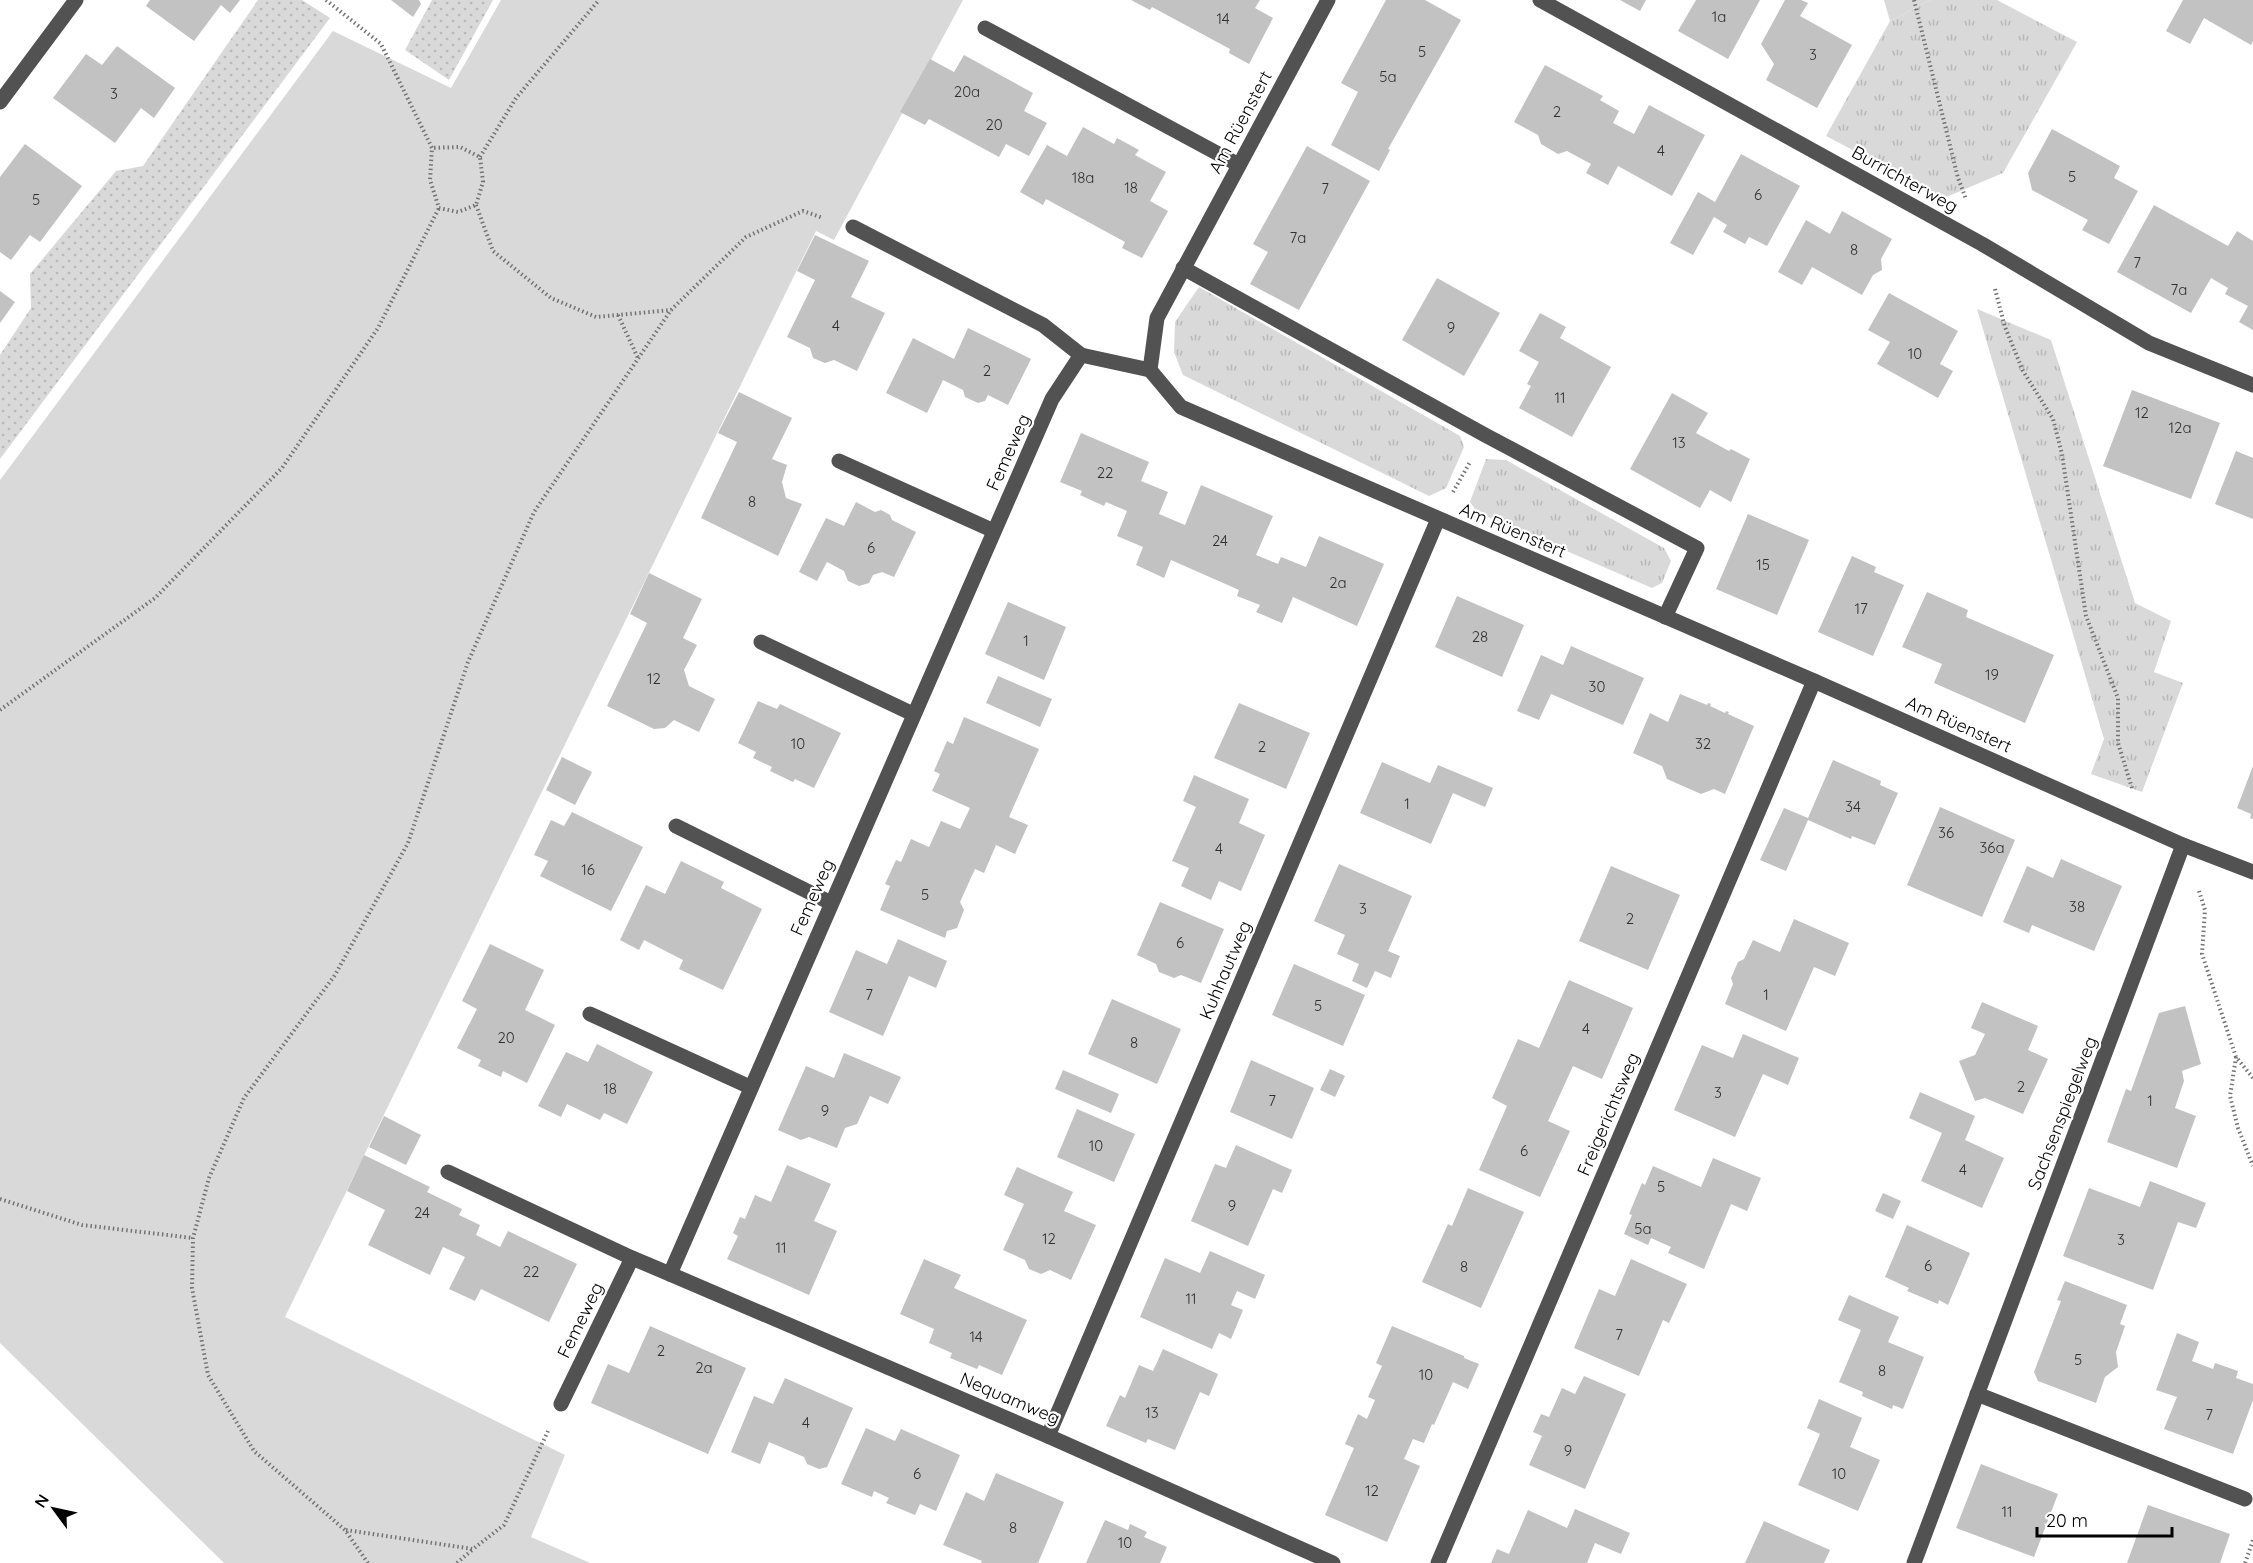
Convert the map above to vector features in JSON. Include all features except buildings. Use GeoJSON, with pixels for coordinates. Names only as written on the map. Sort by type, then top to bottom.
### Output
{"type":"FeatureCollection","features":[{"type":"Feature","properties":{"kind":"street"},"geometry":{"type":"LineString","coordinates":[[0,102],[76,0]]}},
{"type":"Feature","properties":{"kind":"street","name":"Am Rüenstert"},"geometry":{"type":"LineString","coordinates":[[1328,0],[1156,318],[1150,370],[1181,407],[1814,681],[2183,845],[2253,872]]}},
{"type":"Feature","properties":{"kind":"street","name":"Burrichterweg"},"geometry":{"type":"LineString","coordinates":[[1540,0],[1982,244],[2149,343],[2253,385]]}},
{"type":"Feature","properties":{"kind":"street"},"geometry":{"type":"LineString","coordinates":[[985,28],[1239,165]]}},
{"type":"Feature","properties":{"kind":"street"},"geometry":{"type":"LineString","coordinates":[[853,227],[1043,326],[1081,355],[1150,370]]}},
{"type":"Feature","properties":{"kind":"street"},"geometry":{"type":"LineString","coordinates":[[1184,268],[1485,435],[1697,548],[1665,617]]}},
{"type":"Feature","properties":{"kind":"street","name":"Femeweg"},"geometry":{"type":"LineString","coordinates":[[670,1274],[1052,399],[1081,355]]}},
{"type":"Feature","properties":{"kind":"street"},"geometry":{"type":"LineString","coordinates":[[839,460],[994,531]]}},
{"type":"Feature","properties":{"kind":"street","name":"Kuhhautweg"},"geometry":{"type":"LineString","coordinates":[[1048,1436],[1438,519]]}},
{"type":"Feature","properties":{"kind":"street"},"geometry":{"type":"LineString","coordinates":[[761,642],[914,714]]}},
{"type":"Feature","properties":{"kind":"street","name":"Freigerichtsweg"},"geometry":{"type":"LineString","coordinates":[[1438,1563],[1814,681]]}},
{"type":"Feature","properties":{"kind":"street"},"geometry":{"type":"LineString","coordinates":[[676,826],[831,903]]}},
{"type":"Feature","properties":{"kind":"street","name":"Sachsenspiegelweg"},"geometry":{"type":"LineString","coordinates":[[1914,1563],[2183,845]]}},
{"type":"Feature","properties":{"kind":"street"},"geometry":{"type":"LineString","coordinates":[[590,1014],[750,1087]]}},
{"type":"Feature","properties":{"kind":"street"},"geometry":{"type":"LineString","coordinates":[[448,1172],[670,1274]]}},
{"type":"Feature","properties":{"kind":"street","name":"Femeweg"},"geometry":{"type":"LineString","coordinates":[[561,1404],[632,1258]]}},
{"type":"Feature","properties":{"kind":"street","name":"Nequamweg"},"geometry":{"type":"LineString","coordinates":[[670,1274],[1048,1436],[1333,1563]]}},
{"type":"Feature","properties":{"kind":"street"},"geometry":{"type":"LineString","coordinates":[[1977,1395],[2245,1499]]}},
{"type":"Feature","properties":{"kind":"path"},"geometry":{"type":"LineString","coordinates":[[0,710],[155,598],[282,468],[378,328],[439,208],[430,180],[432,148],[381,44],[326,0]]}},
{"type":"Feature","properties":{"kind":"path"},"geometry":{"type":"LineString","coordinates":[[598,0],[516,98],[480,157],[483,182],[476,205],[494,252],[552,298],[596,317],[671,310]]}},
{"type":"Feature","properties":{"kind":"path"},"geometry":{"type":"LineString","coordinates":[[1914,0],[1958,178],[1982,244],[2005,327],[2023,371],[2053,420],[2062,454],[2086,616],[2118,698],[2118,743],[2132,789],[2123,818]]}},
{"type":"Feature","properties":{"kind":"path"},"geometry":{"type":"LineString","coordinates":[[432,148],[459,147],[480,157]]}},
{"type":"Feature","properties":{"kind":"path"},"geometry":{"type":"LineString","coordinates":[[439,208],[458,212],[476,205]]}},
{"type":"Feature","properties":{"kind":"path"},"geometry":{"type":"LineString","coordinates":[[368,1563],[345,1530],[254,1451],[208,1375],[192,1288],[193,1238],[209,1178],[244,1098],[335,975],[408,843],[468,662],[534,512],[638,358],[671,310],[746,237],[803,211],[853,227]]}},
{"type":"Feature","properties":{"kind":"path"},"geometry":{"type":"LineString","coordinates":[[618,315],[638,358]]}},
{"type":"Feature","properties":{"kind":"path"},"geometry":{"type":"LineString","coordinates":[[1438,519],[1485,435]]}},
{"type":"Feature","properties":{"kind":"path"},"geometry":{"type":"LineString","coordinates":[[2183,845],[2205,910],[2202,954],[2236,1057],[2253,1078]]}},
{"type":"Feature","properties":{"kind":"path"},"geometry":{"type":"LineString","coordinates":[[2236,1057],[2230,1096],[2238,1128],[2253,1166]]}},
{"type":"Feature","properties":{"kind":"path"},"geometry":{"type":"LineString","coordinates":[[0,1199],[82,1225],[193,1238]]}},
{"type":"Feature","properties":{"kind":"path"},"geometry":{"type":"LineString","coordinates":[[457,1563],[504,1525],[561,1404]]}},
{"type":"Feature","properties":{"kind":"path"},"geometry":{"type":"LineString","coordinates":[[345,1530],[473,1549]]}},
{"type":"Feature","properties":{"kind":"path"},"geometry":{"type":"LineString","coordinates":[[2245,1563],[2253,1540]]}},
{"type":"Feature","properties":{"kind":"green space"},"geometry":{"type":"Polygon","coordinates":[[[258,0],[302,0],[330,18],[0,459],[0,355],[31,308],[30,274],[116,171],[143,166],[258,0]]]}},
{"type":"Feature","properties":{"kind":"green space"},"geometry":{"type":"Polygon","coordinates":[[[432,0],[493,0],[449,80],[405,50],[432,0]]]}},
{"type":"Feature","properties":{"kind":"green space"},"geometry":{"type":"Polygon","coordinates":[[[501,0],[963,0],[834,240],[816,231],[285,1317],[565,1455],[531,1537],[590,1563],[224,1563],[0,1343],[0,480],[333,31],[451,88],[501,0]]]}},
{"type":"Feature","properties":{"kind":"green space"},"geometry":{"type":"Polygon","coordinates":[[[1884,0],[1931,0],[1890,21],[1884,0]]]}},
{"type":"Feature","properties":{"kind":"green space"},"geometry":{"type":"Polygon","coordinates":[[[1931,0],[1997,0],[2077,42],[2003,173],[1944,198],[1826,136],[1890,21],[1931,0]]]}},
{"type":"Feature","properties":{"kind":"green space"},"geometry":{"type":"Polygon","coordinates":[[[1199,287],[1460,436],[1464,447],[1446,488],[1429,496],[1183,375],[1174,352],[1175,322],[1199,287]]]}},
{"type":"Feature","properties":{"kind":"green space"},"geometry":{"type":"Polygon","coordinates":[[[1977,309],[2051,340],[2135,603],[2171,621],[2154,672],[2183,683],[2142,792],[2091,774],[2104,739],[1977,309]]]}},
{"type":"Feature","properties":{"kind":"green space"},"geometry":{"type":"Polygon","coordinates":[[[1486,459],[1506,460],[1664,548],[1671,561],[1662,583],[1652,588],[1477,512],[1470,502],[1486,459]]]}}]}
